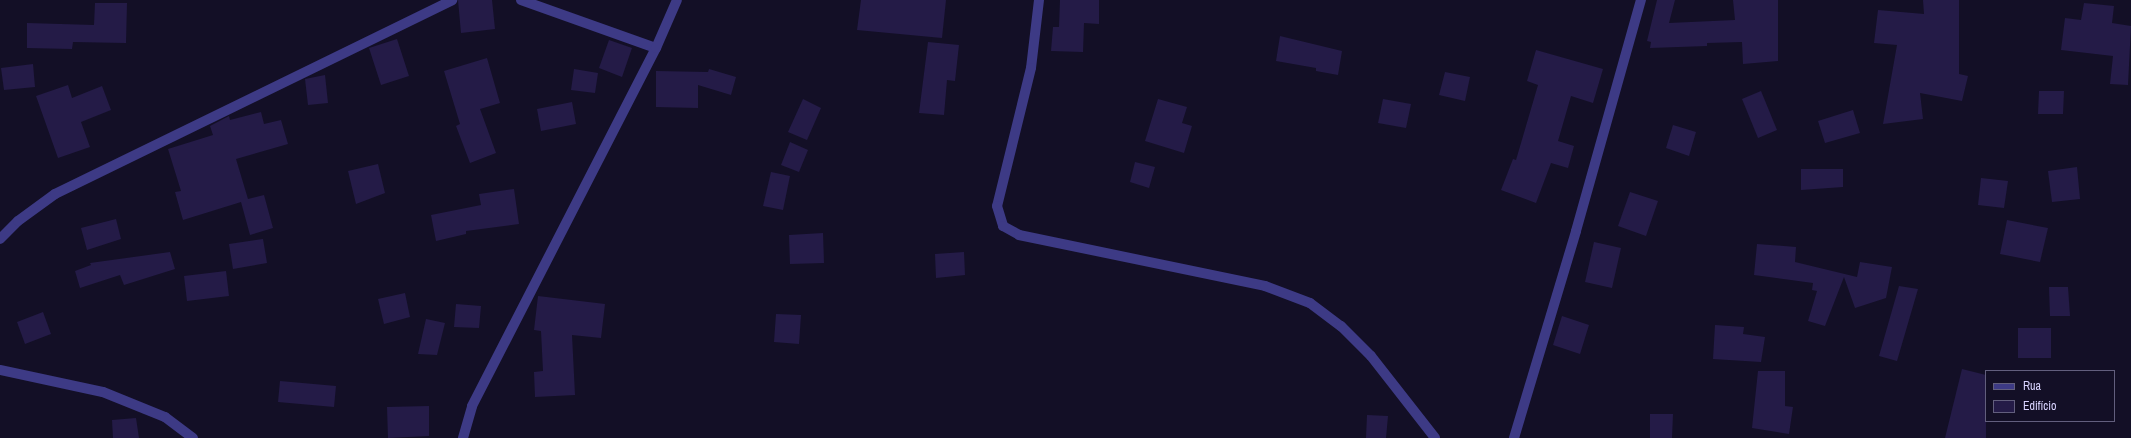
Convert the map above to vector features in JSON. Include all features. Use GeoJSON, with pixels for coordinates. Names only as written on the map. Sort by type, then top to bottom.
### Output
{"type":"FeatureCollection","features":[{"type":"Feature","properties":{"kind":"street"},"geometry":{"type":"LineString","coordinates":[[0,239],[18,220],[55,194],[452,0]]}},
{"type":"Feature","properties":{"kind":"street"},"geometry":{"type":"LineString","coordinates":[[521,0],[656,48]]}},
{"type":"Feature","properties":{"kind":"street"},"geometry":{"type":"LineString","coordinates":[[463,438],[472,406],[656,48],[677,0]]}},
{"type":"Feature","properties":{"kind":"street"},"geometry":{"type":"LineString","coordinates":[[1039,0],[1031,68],[997,206],[1003,226],[1019,235],[1265,286],[1310,303],[1341,326],[1371,356],[1435,438]]}},
{"type":"Feature","properties":{"kind":"street"},"geometry":{"type":"LineString","coordinates":[[1514,438],[1576,231],[1640,0]]}},
{"type":"Feature","properties":{"kind":"street"},"geometry":{"type":"LineString","coordinates":[[0,370],[103,392],[165,417],[193,438]]}},
{"type":"Feature","properties":{"kind":"building"},"geometry":{"type":"Polygon","coordinates":[[[458,0],[492,0],[495,29],[461,33],[458,0]]]}},
{"type":"Feature","properties":{"kind":"building"},"geometry":{"type":"Polygon","coordinates":[[[861,0],[946,0],[942,38],[857,30],[861,0]]]}},
{"type":"Feature","properties":{"kind":"building"},"geometry":{"type":"Polygon","coordinates":[[[1060,0],[1099,0],[1099,24],[1084,23],[1083,52],[1051,51],[1053,27],[1059,27],[1060,0]]]}},
{"type":"Feature","properties":{"kind":"building"},"geometry":{"type":"Polygon","coordinates":[[[1657,0],[1675,0],[1669,23],[1735,20],[1733,0],[1778,0],[1778,61],[1743,64],[1742,42],[1707,43],[1707,46],[1650,48],[1651,42],[1647,41],[1657,0]]]}},
{"type":"Feature","properties":{"kind":"building"},"geometry":{"type":"Polygon","coordinates":[[[1923,0],[1959,0],[1959,74],[1968,76],[1962,101],[1920,93],[1923,119],[1883,124],[1897,45],[1874,43],[1878,10],[1924,14],[1923,0]]]}},
{"type":"Feature","properties":{"kind":"building"},"geometry":{"type":"Polygon","coordinates":[[[95,3],[127,3],[126,43],[73,42],[72,49],[27,48],[27,23],[94,25],[95,3]]]}},
{"type":"Feature","properties":{"kind":"building"},"geometry":{"type":"Polygon","coordinates":[[[2084,3],[2114,6],[2112,23],[2131,26],[2128,85],[2110,84],[2113,56],[2061,50],[2065,18],[2081,20],[2084,3]]]}},
{"type":"Feature","properties":{"kind":"building"},"geometry":{"type":"Polygon","coordinates":[[[1280,36],[1342,51],[1338,75],[1316,71],[1316,68],[1276,61],[1280,36]]]}},
{"type":"Feature","properties":{"kind":"building"},"geometry":{"type":"Polygon","coordinates":[[[397,39],[409,76],[381,85],[369,48],[397,39]]]}},
{"type":"Feature","properties":{"kind":"building"},"geometry":{"type":"Polygon","coordinates":[[[609,40],[632,48],[622,77],[599,68],[609,40]]]}},
{"type":"Feature","properties":{"kind":"building"},"geometry":{"type":"Polygon","coordinates":[[[928,42],[959,45],[955,81],[947,80],[944,115],[919,113],[928,42]]]}},
{"type":"Feature","properties":{"kind":"building"},"geometry":{"type":"Polygon","coordinates":[[[1536,50],[1603,69],[1593,103],[1571,96],[1558,141],[1574,146],[1568,168],[1551,163],[1536,203],[1501,190],[1513,159],[1516,160],[1538,85],[1527,81],[1536,50]]]}},
{"type":"Feature","properties":{"kind":"building"},"geometry":{"type":"Polygon","coordinates":[[[487,58],[500,103],[480,109],[496,153],[470,163],[456,126],[460,124],[444,71],[487,58]]]}},
{"type":"Feature","properties":{"kind":"building"},"geometry":{"type":"Polygon","coordinates":[[[33,64],[35,87],[4,90],[1,68],[33,64]]]}},
{"type":"Feature","properties":{"kind":"building"},"geometry":{"type":"Polygon","coordinates":[[[574,69],[598,73],[595,93],[571,90],[574,69]]]}},
{"type":"Feature","properties":{"kind":"building"},"geometry":{"type":"Polygon","coordinates":[[[709,69],[736,77],[731,95],[698,85],[698,108],[656,107],[656,71],[708,72],[709,69]]]}},
{"type":"Feature","properties":{"kind":"building"},"geometry":{"type":"Polygon","coordinates":[[[1445,72],[1470,77],[1465,101],[1439,95],[1445,72]]]}},
{"type":"Feature","properties":{"kind":"building"},"geometry":{"type":"Polygon","coordinates":[[[325,75],[328,103],[308,105],[305,79],[325,75]]]}},
{"type":"Feature","properties":{"kind":"building"},"geometry":{"type":"Polygon","coordinates":[[[68,85],[72,98],[102,86],[111,110],[81,122],[90,147],[58,158],[36,96],[68,85]]]}},
{"type":"Feature","properties":{"kind":"building"},"geometry":{"type":"Polygon","coordinates":[[[1761,91],[1777,130],[1758,138],[1742,99],[1761,91]]]}},
{"type":"Feature","properties":{"kind":"building"},"geometry":{"type":"Polygon","coordinates":[[[2039,91],[2064,91],[2063,114],[2038,114],[2039,91]]]}},
{"type":"Feature","properties":{"kind":"building"},"geometry":{"type":"Polygon","coordinates":[[[803,99],[821,108],[807,140],[788,132],[803,99]]]}},
{"type":"Feature","properties":{"kind":"building"},"geometry":{"type":"Polygon","coordinates":[[[1158,99],[1187,107],[1182,123],[1192,126],[1184,153],[1145,141],[1158,99]]]}},
{"type":"Feature","properties":{"kind":"building"},"geometry":{"type":"Polygon","coordinates":[[[1383,99],[1411,104],[1406,128],[1378,123],[1383,99]]]}},
{"type":"Feature","properties":{"kind":"building"},"geometry":{"type":"Polygon","coordinates":[[[572,102],[576,124],[541,131],[537,109],[572,102]]]}},
{"type":"Feature","properties":{"kind":"building"},"geometry":{"type":"Polygon","coordinates":[[[1853,110],[1860,133],[1825,143],[1818,121],[1853,110]]]}},
{"type":"Feature","properties":{"kind":"building"},"geometry":{"type":"Polygon","coordinates":[[[261,112],[264,124],[281,120],[288,144],[236,159],[248,199],[264,195],[273,228],[250,235],[241,202],[183,220],[175,192],[181,191],[168,149],[213,135],[210,126],[229,116],[230,120],[261,112]]]}},
{"type":"Feature","properties":{"kind":"building"},"geometry":{"type":"Polygon","coordinates":[[[1673,125],[1696,132],[1689,156],[1666,148],[1673,125]]]}},
{"type":"Feature","properties":{"kind":"building"},"geometry":{"type":"Polygon","coordinates":[[[790,142],[808,150],[799,172],[781,165],[790,142]]]}},
{"type":"Feature","properties":{"kind":"building"},"geometry":{"type":"Polygon","coordinates":[[[1135,162],[1155,167],[1149,188],[1130,182],[1135,162]]]}},
{"type":"Feature","properties":{"kind":"building"},"geometry":{"type":"Polygon","coordinates":[[[378,164],[385,193],[356,204],[348,171],[378,164]]]}},
{"type":"Feature","properties":{"kind":"building"},"geometry":{"type":"Polygon","coordinates":[[[2077,167],[2080,199],[2052,202],[2048,171],[2077,167]]]}},
{"type":"Feature","properties":{"kind":"building"},"geometry":{"type":"Polygon","coordinates":[[[1801,169],[1843,169],[1843,187],[1801,190],[1801,169]]]}},
{"type":"Feature","properties":{"kind":"building"},"geometry":{"type":"Polygon","coordinates":[[[771,172],[790,176],[783,210],[763,206],[771,172]]]}},
{"type":"Feature","properties":{"kind":"building"},"geometry":{"type":"Polygon","coordinates":[[[1981,178],[2008,181],[2004,208],[1978,205],[1981,178]]]}},
{"type":"Feature","properties":{"kind":"building"},"geometry":{"type":"Polygon","coordinates":[[[514,189],[519,224],[466,231],[466,234],[436,241],[431,215],[481,205],[479,194],[514,189]]]}},
{"type":"Feature","properties":{"kind":"building"},"geometry":{"type":"Polygon","coordinates":[[[1630,192],[1658,201],[1646,236],[1618,226],[1630,192]]]}},
{"type":"Feature","properties":{"kind":"building"},"geometry":{"type":"Polygon","coordinates":[[[116,219],[121,239],[87,250],[81,228],[116,219]]]}},
{"type":"Feature","properties":{"kind":"building"},"geometry":{"type":"Polygon","coordinates":[[[2007,220],[2048,228],[2040,262],[2000,254],[2007,220]]]}},
{"type":"Feature","properties":{"kind":"building"},"geometry":{"type":"Polygon","coordinates":[[[823,233],[824,263],[790,264],[789,235],[823,233]]]}},
{"type":"Feature","properties":{"kind":"building"},"geometry":{"type":"Polygon","coordinates":[[[263,239],[267,263],[233,269],[229,244],[263,239]]]}},
{"type":"Feature","properties":{"kind":"building"},"geometry":{"type":"Polygon","coordinates":[[[1594,242],[1621,248],[1612,288],[1585,282],[1594,242]]]}},
{"type":"Feature","properties":{"kind":"building"},"geometry":{"type":"Polygon","coordinates":[[[1757,244],[1796,247],[1795,262],[1857,277],[1860,262],[1892,267],[1886,298],[1855,308],[1844,277],[1825,326],[1808,321],[1817,291],[1812,290],[1813,283],[1754,275],[1757,244]]]}},
{"type":"Feature","properties":{"kind":"building"},"geometry":{"type":"Polygon","coordinates":[[[170,252],[175,269],[124,285],[120,275],[80,288],[75,271],[91,265],[90,263],[170,252]]]}},
{"type":"Feature","properties":{"kind":"building"},"geometry":{"type":"Polygon","coordinates":[[[964,252],[965,275],[936,278],[935,254],[964,252]]]}},
{"type":"Feature","properties":{"kind":"building"},"geometry":{"type":"Polygon","coordinates":[[[226,271],[229,296],[187,301],[184,276],[226,271]]]}},
{"type":"Feature","properties":{"kind":"building"},"geometry":{"type":"Polygon","coordinates":[[[1899,286],[1918,289],[1897,361],[1879,356],[1899,286]]]}},
{"type":"Feature","properties":{"kind":"building"},"geometry":{"type":"Polygon","coordinates":[[[2049,287],[2068,287],[2070,316],[2050,316],[2049,287]]]}},
{"type":"Feature","properties":{"kind":"building"},"geometry":{"type":"Polygon","coordinates":[[[405,293],[410,317],[384,324],[378,299],[405,293]]]}},
{"type":"Feature","properties":{"kind":"building"},"geometry":{"type":"Polygon","coordinates":[[[538,296],[605,304],[601,338],[572,335],[575,395],[535,397],[534,372],[543,371],[541,331],[534,330],[538,296]]]}},
{"type":"Feature","properties":{"kind":"building"},"geometry":{"type":"Polygon","coordinates":[[[456,304],[481,306],[479,328],[454,327],[456,304]]]}},
{"type":"Feature","properties":{"kind":"building"},"geometry":{"type":"Polygon","coordinates":[[[43,312],[51,334],[25,344],[17,322],[43,312]]]}},
{"type":"Feature","properties":{"kind":"building"},"geometry":{"type":"Polygon","coordinates":[[[776,314],[801,315],[799,344],[774,342],[776,314]]]}},
{"type":"Feature","properties":{"kind":"building"},"geometry":{"type":"Polygon","coordinates":[[[1562,316],[1589,325],[1580,354],[1553,345],[1562,316]]]}},
{"type":"Feature","properties":{"kind":"building"},"geometry":{"type":"Polygon","coordinates":[[[426,319],[445,323],[437,355],[418,354],[426,319]]]}},
{"type":"Feature","properties":{"kind":"building"},"geometry":{"type":"Polygon","coordinates":[[[1715,325],[1744,327],[1743,334],[1765,337],[1761,362],[1713,359],[1715,325]]]}},
{"type":"Feature","properties":{"kind":"building"},"geometry":{"type":"Polygon","coordinates":[[[2018,328],[2051,328],[2051,358],[2018,358],[2018,328]]]}},
{"type":"Feature","properties":{"kind":"building"},"geometry":{"type":"Polygon","coordinates":[[[1962,369],[1985,375],[1986,438],[1945,438],[1962,369]]]}},
{"type":"Feature","properties":{"kind":"building"},"geometry":{"type":"Polygon","coordinates":[[[1758,371],[1785,371],[1785,406],[1793,407],[1789,434],[1752,428],[1758,371]]]}},
{"type":"Feature","properties":{"kind":"building"},"geometry":{"type":"Polygon","coordinates":[[[280,381],[336,386],[334,407],[278,402],[280,381]]]}},
{"type":"Feature","properties":{"kind":"building"},"geometry":{"type":"Polygon","coordinates":[[[429,406],[429,436],[388,438],[387,407],[429,406]]]}},
{"type":"Feature","properties":{"kind":"building"},"geometry":{"type":"Polygon","coordinates":[[[1650,414],[1673,414],[1672,438],[1650,438],[1650,414]]]}},
{"type":"Feature","properties":{"kind":"building"},"geometry":{"type":"Polygon","coordinates":[[[1367,415],[1388,416],[1386,438],[1366,438],[1367,415]]]}},
{"type":"Feature","properties":{"kind":"building"},"geometry":{"type":"Polygon","coordinates":[[[136,418],[139,438],[113,438],[112,420],[136,418]]]}}]}
